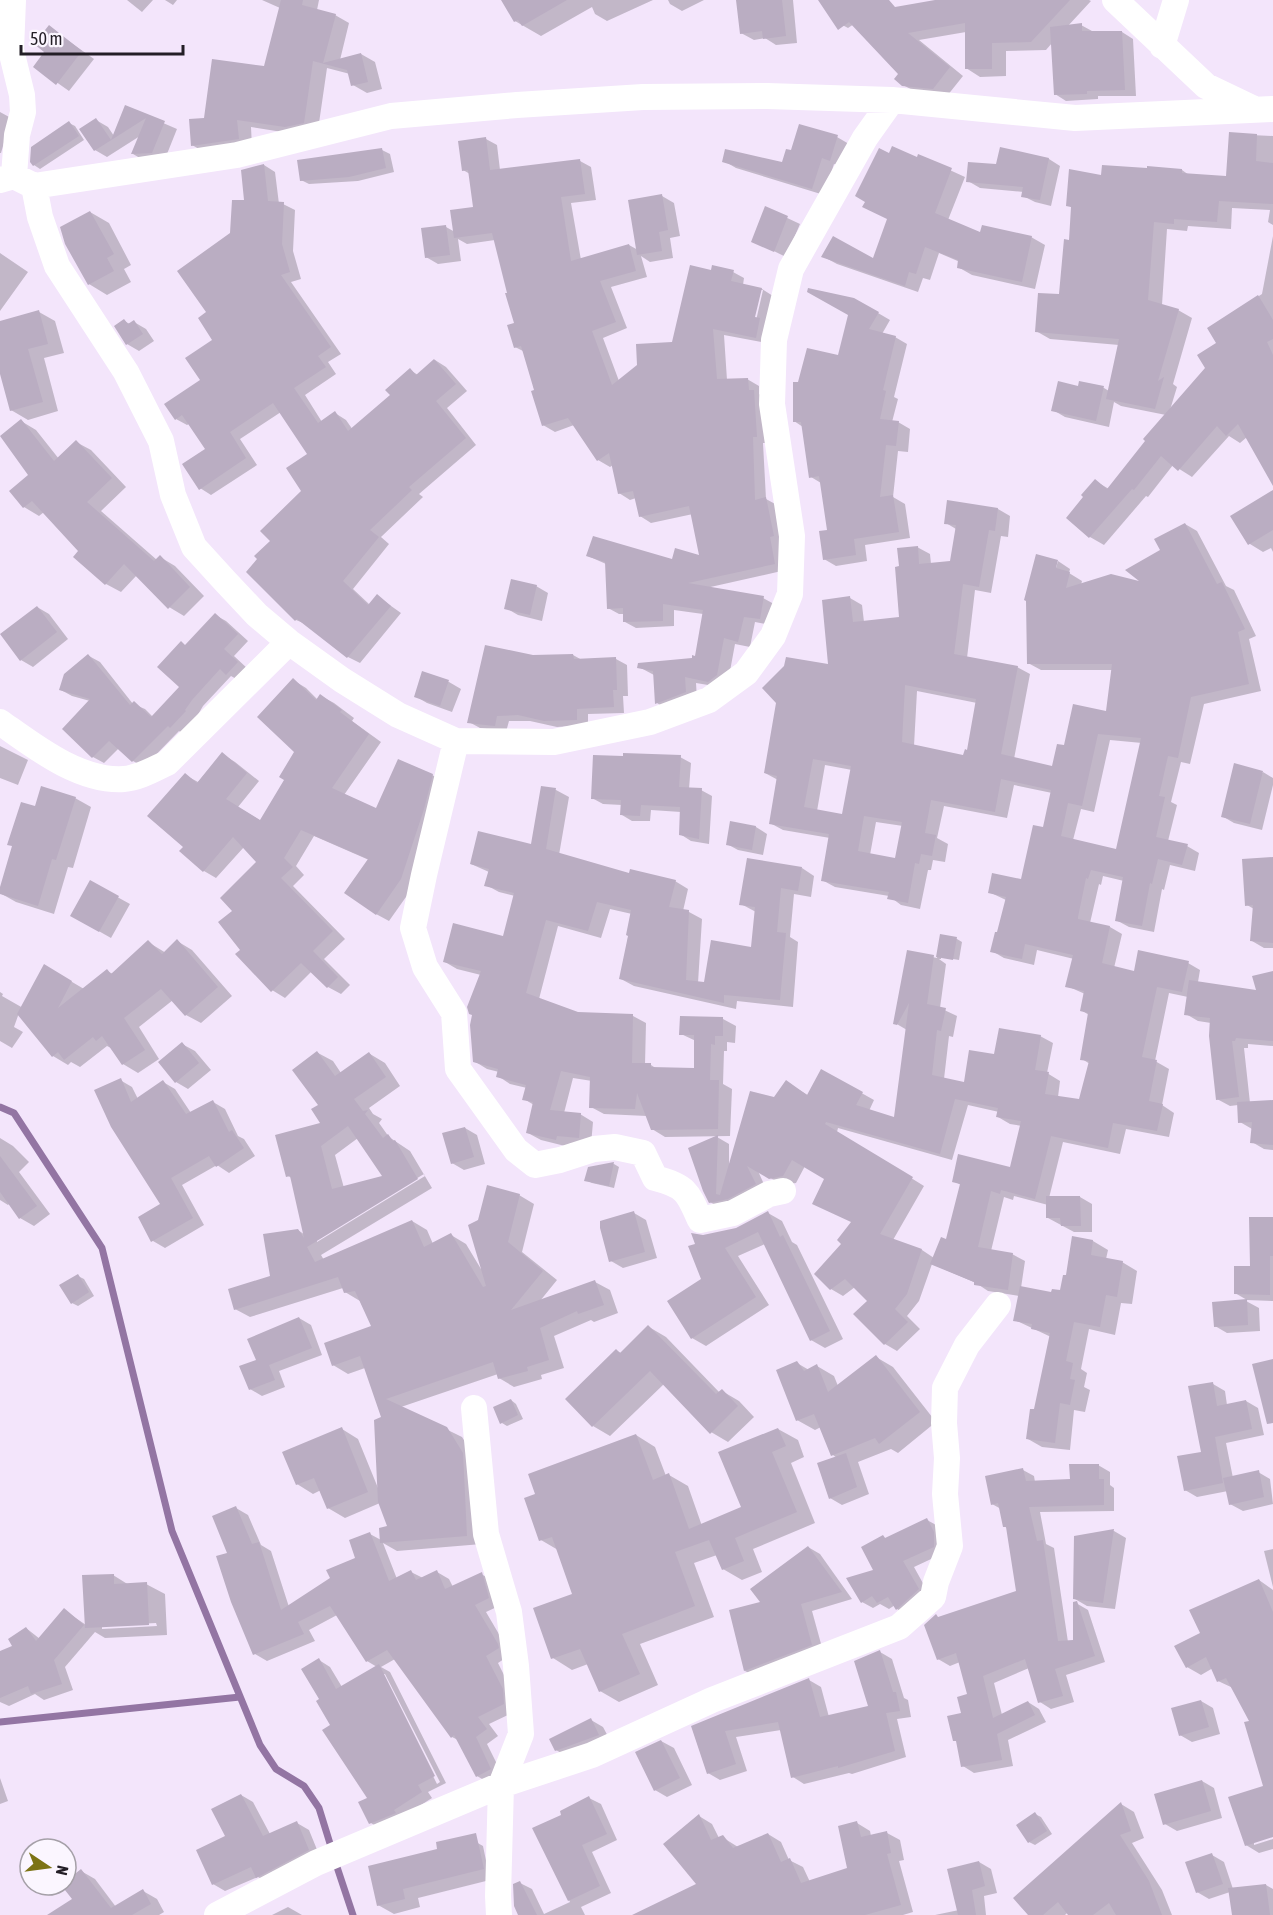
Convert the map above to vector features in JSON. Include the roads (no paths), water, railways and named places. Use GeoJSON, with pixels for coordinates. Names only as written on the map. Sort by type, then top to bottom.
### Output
{"type":"FeatureCollection","features":[{"type":"Feature","properties":{"kind":"street"},"geometry":{"type":"LineString","coordinates":[[13,0],[11,50],[22,95],[23,112],[17,135],[16,181],[40,217],[57,266],[126,372],[161,441],[173,495],[194,547],[257,615],[289,642],[398,716],[456,741],[554,742],[650,722],[709,700],[746,673],[773,636],[790,594],[792,536],[772,404],[774,340],[792,269],[865,138],[892,100]]}},
{"type":"Feature","properties":{"kind":"street"},"geometry":{"type":"LineString","coordinates":[[1115,0],[1206,86],[1264,109]]}},
{"type":"Feature","properties":{"kind":"street"},"geometry":{"type":"LineString","coordinates":[[1162,46],[1176,0]]}},
{"type":"Feature","properties":{"kind":"street"},"geometry":{"type":"LineString","coordinates":[[16,181],[237,155],[390,116],[643,97],[767,96],[892,100],[1075,118],[1264,109]]}},
{"type":"Feature","properties":{"kind":"street"},"geometry":{"type":"LineString","coordinates":[[0,722],[63,764],[99,777],[124,779],[148,772],[167,763],[289,642]]}},
{"type":"Feature","properties":{"kind":"street"},"geometry":{"type":"LineString","coordinates":[[456,741],[413,928],[425,967],[454,1013],[458,1069],[501,1131],[516,1150],[535,1165],[594,1149],[615,1147],[643,1153],[655,1178],[677,1184],[692,1200],[700,1220],[733,1213],[769,1194],[783,1191]]}},
{"type":"Feature","properties":{"kind":"street"},"geometry":{"type":"LineString","coordinates":[[217,1915],[316,1863],[501,1785],[592,1755],[712,1700],[899,1627],[933,1597],[936,1582],[950,1546],[945,1494],[947,1458],[944,1423],[945,1388],[967,1345],[998,1305]]}},
{"type":"Feature","properties":{"kind":"street"},"geometry":{"type":"LineString","coordinates":[[474,1408],[486,1534],[509,1612],[521,1734],[501,1785],[499,1915]]}},
{"type":"Feature","properties":{"kind":"waterway"},"geometry":{"type":"LineString","coordinates":[[0,1107],[14,1113],[102,1248],[172,1531],[260,1745],[276,1769],[304,1786],[319,1808],[332,1850]]}},
{"type":"Feature","properties":{"kind":"waterway"},"geometry":{"type":"LineString","coordinates":[[0,1722],[240,1697]]}},
{"type":"Feature","properties":{"kind":"waterway"},"geometry":{"type":"LineString","coordinates":[[335,1861],[353,1915]]}}]}
